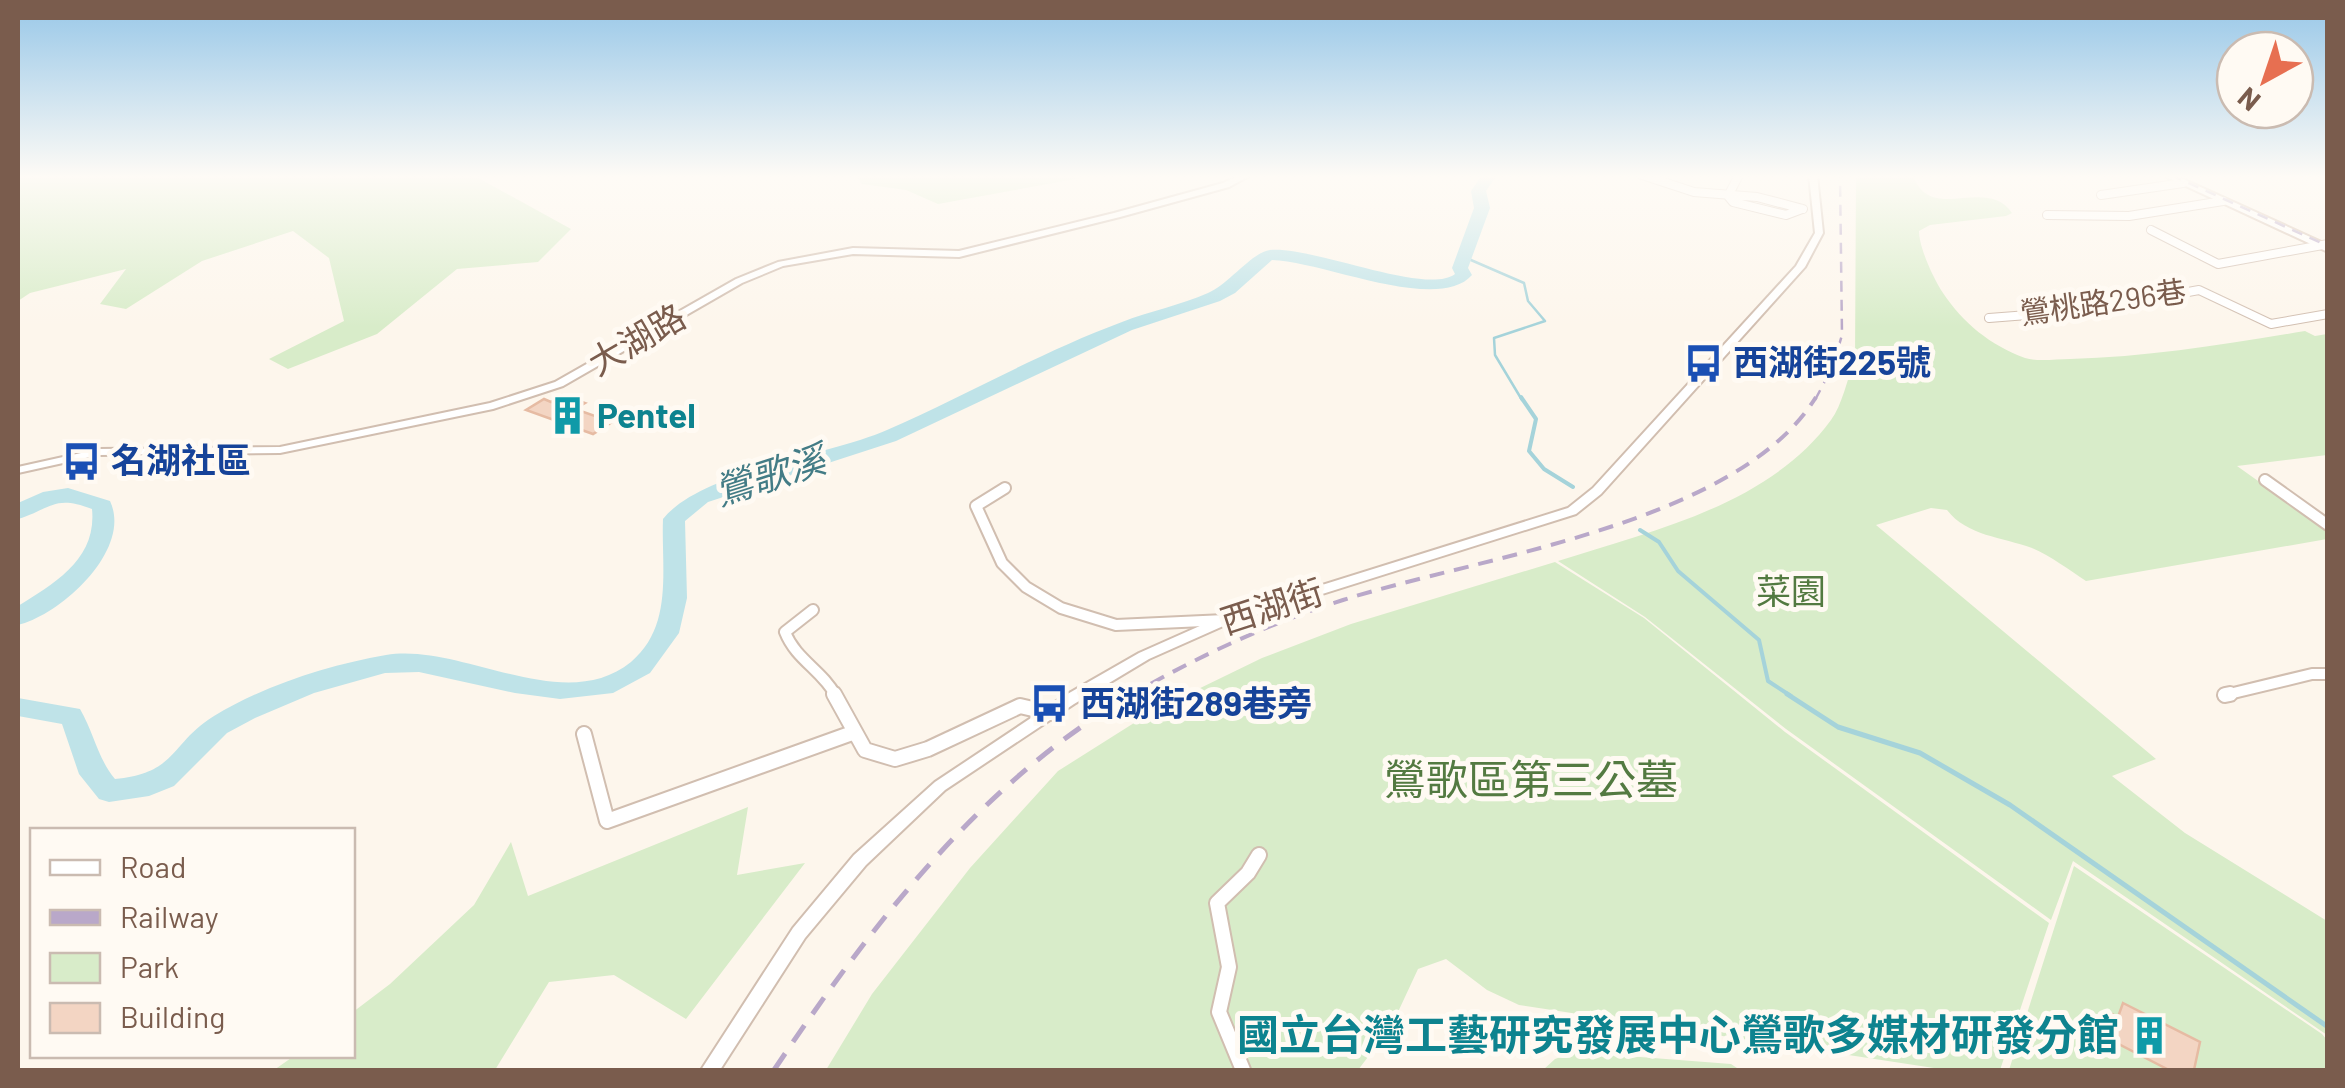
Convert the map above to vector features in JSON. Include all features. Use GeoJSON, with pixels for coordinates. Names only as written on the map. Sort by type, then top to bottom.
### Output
{"type":"FeatureCollection","features":[{"type":"Feature","properties":{"kind":"main road"},"geometry":{"type":"LineString","coordinates":[[2281,226],[2326,245]]}},
{"type":"Feature","properties":{"kind":"main road"},"geometry":{"type":"LineString","coordinates":[[2284,226],[2326,245]]}},
{"type":"Feature","properties":{"kind":"street","name":"大湖路"},"geometry":{"type":"LineString","coordinates":[[18,470],[99,452],[280,450],[492,406],[559,384],[739,281],[781,264],[854,251],[958,254],[1073,226]]}},
{"type":"Feature","properties":{"kind":"street","name":"西湖街"},"geometry":{"type":"LineString","coordinates":[[710,1070],[798,933],[860,860],[940,786],[1144,656],[1225,620],[1572,510],[1597,491],[1800,267],[1819,233],[1818,226]]}},
{"type":"Feature","properties":{"kind":"street"},"geometry":{"type":"LineString","coordinates":[[2151,230],[2218,264],[2326,245]]}},
{"type":"Feature","properties":{"kind":"street","name":"鶯桃路296巷"},"geometry":{"type":"LineString","coordinates":[[1990,318],[2089,310],[2199,290],[2271,324],[2328,314]]}},
{"type":"Feature","properties":{"kind":"street"},"geometry":{"type":"LineString","coordinates":[[2265,480],[2328,525]]}},
{"type":"Feature","properties":{"kind":"street"},"geometry":{"type":"LineString","coordinates":[[1004,488],[976,506],[1004,565],[1039,595],[1082,617],[1128,626],[1184,616],[1225,620]]}},
{"type":"Feature","properties":{"kind":"street"},"geometry":{"type":"LineString","coordinates":[[814,610],[785,632],[793,652],[827,680],[866,750],[895,760],[1020,706],[1050,713]]}},
{"type":"Feature","properties":{"kind":"street"},"geometry":{"type":"LineString","coordinates":[[2225,695],[2312,674],[2328,674]]}},
{"type":"Feature","properties":{"kind":"street"},"geometry":{"type":"LineString","coordinates":[[584,734],[608,822],[855,732]]}},
{"type":"Feature","properties":{"kind":"street"},"geometry":{"type":"LineString","coordinates":[[1243,1070],[1219,1012],[1229,967],[1217,903],[1248,873],[1259,854]]}},
{"type":"Feature","properties":{"kind":"green space"},"geometry":{"type":"Polygon","coordinates":[[[18,226],[565,226],[571,229],[538,262],[457,269],[377,334],[288,369],[269,359],[344,321],[329,258],[293,231],[202,261],[126,309],[100,304],[126,269],[30,293],[18,301],[18,226]]]}},
{"type":"Feature","properties":{"kind":"green space","name":"菜園"},"geometry":{"type":"Polygon","coordinates":[[[1856,226],[1929,226],[1919,231],[1921,245],[1951,304],[1989,340],[2025,358],[2129,356],[2305,331],[2315,336],[2327,334],[2327,455],[2237,466],[2327,530],[2327,539],[2086,581],[2032,548],[1964,525],[1947,510],[1931,508],[1876,525],[2156,759],[2112,776],[2185,833],[2327,921],[2327,1035],[2073,861],[2051,920],[1786,729],[1645,617],[1558,561],[1669,526],[1742,494],[1775,474],[1831,420],[1854,362],[1878,381],[1855,361],[1856,226]]]}},
{"type":"Feature","properties":{"kind":"green space","name":"鶯歌區第三公墓"},"geometry":{"type":"Polygon","coordinates":[[[1555,562],[1644,618],[1785,732],[2049,923],[2000,1070],[1947,1070],[1519,1005],[1487,990],[1446,959],[1418,969],[1391,1027],[1358,1070],[826,1070],[872,994],[970,868],[1058,771],[1153,711],[1262,658],[1351,624],[1555,562]]]}},
{"type":"Feature","properties":{"kind":"green space"},"geometry":{"type":"Polygon","coordinates":[[[748,807],[737,875],[805,863],[686,1019],[614,975],[549,982],[495,1070],[274,1070],[291,1058],[355,1058],[355,1010],[390,984],[474,905],[511,842],[528,896],[748,807]]]}},
{"type":"Feature","properties":{"kind":"green space"},"geometry":{"type":"Polygon","coordinates":[[[2074,866],[2322,1034],[2327,1040],[2327,1070],[2009,1070],[2074,866]]]}},
{"type":"Feature","properties":{"kind":"green space"},"geometry":{"type":"Polygon","coordinates":[[[1575,1052],[1731,1064],[1740,1070],[1543,1070],[1555,1059],[1575,1052]]]}},
{"type":"Feature","properties":{"kind":"building","name":"Pentel"},"geometry":{"type":"Polygon","coordinates":[[[562,395],[585,403],[575,409],[612,422],[593,434],[526,410],[544,399],[551,402],[562,395]]]}},
{"type":"Feature","properties":{"kind":"building","name":"國立台灣工藝研究發展中心鶯歌多媒材研發分館"},"geometry":{"type":"Polygon","coordinates":[[[2123,1003],[2200,1042],[2194,1070],[2169,1070],[2111,1040],[2113,1030],[2104,1026],[2108,1012],[2118,1017],[2123,1003]]]}},
{"type":"Feature","properties":{"kind":"waterway","name":"鶯歌溪"},"geometry":{"type":"LineString","coordinates":[[18,707],[71,716],[89,767],[109,791],[154,784],[174,771],[228,720],[265,702],[365,668],[397,662],[419,663],[538,688],[583,690],[604,686],[641,667],[667,633],[675,598],[674,519],[700,497],[889,437],[1126,326],[1214,297],[1268,255],[1313,259],[1415,284],[1452,284],[1464,275],[1460,268],[1475,226]]}},
{"type":"Feature","properties":{"kind":"waterway"},"geometry":{"type":"LineString","coordinates":[[1464,257],[1524,283],[1528,301],[1545,321],[1494,338],[1495,355],[1522,400]]}},
{"type":"Feature","properties":{"kind":"waterway"},"geometry":{"type":"LineString","coordinates":[[1521,397],[1536,419],[1529,451],[1544,469],[1573,487]]}},
{"type":"Feature","properties":{"kind":"waterway","name":"鶯歌溪"},"geometry":{"type":"LineString","coordinates":[[18,512],[50,496],[68,495],[102,506],[104,525],[101,543],[80,572],[18,617]]}},
{"type":"Feature","properties":{"kind":"waterway"},"geometry":{"type":"LineString","coordinates":[[1640,530],[1659,542],[1678,571],[1759,640],[1768,681],[1791,696]]}},
{"type":"Feature","properties":{"kind":"waterway"},"geometry":{"type":"LineString","coordinates":[[1787,694],[1838,727],[1920,753],[2010,805],[2328,1027]]}},
{"type":"Feature","properties":{"kind":"railway"},"geometry":{"type":"LineString","coordinates":[[1815,400],[1833,366],[1842,335],[1841,226]]}},
{"type":"Feature","properties":{"kind":"railway"},"geometry":{"type":"LineString","coordinates":[[2283,226],[2328,246]]}},
{"type":"Feature","properties":{"kind":"railway"},"geometry":{"type":"LineString","coordinates":[[1129,696],[1233,642],[1315,609],[1601,530],[1668,506],[1728,476],[1779,440],[1816,397]]}},
{"type":"Feature","properties":{"kind":"railway"},"geometry":{"type":"LineString","coordinates":[[774,1070],[849,963],[932,861],[1026,769],[1133,694]]}},
{"type":"Feature","properties":{"kind":"place","name":"西湖街225號"},"geometry":{"type":"Point","coordinates":[1703,363]}},
{"type":"Feature","properties":{"kind":"place","name":"Pentel"},"geometry":{"type":"Point","coordinates":[567,416]}},
{"type":"Feature","properties":{"kind":"place","name":"名湖社區"},"geometry":{"type":"Point","coordinates":[81,461]}},
{"type":"Feature","properties":{"kind":"place","name":"西湖街289巷旁"},"geometry":{"type":"Point","coordinates":[1050,704]}},
{"type":"Feature","properties":{"kind":"place","name":"國立台灣工藝研究發展中心鶯歌多媒材研發分館"},"geometry":{"type":"Point","coordinates":[2149,1035]}}]}
